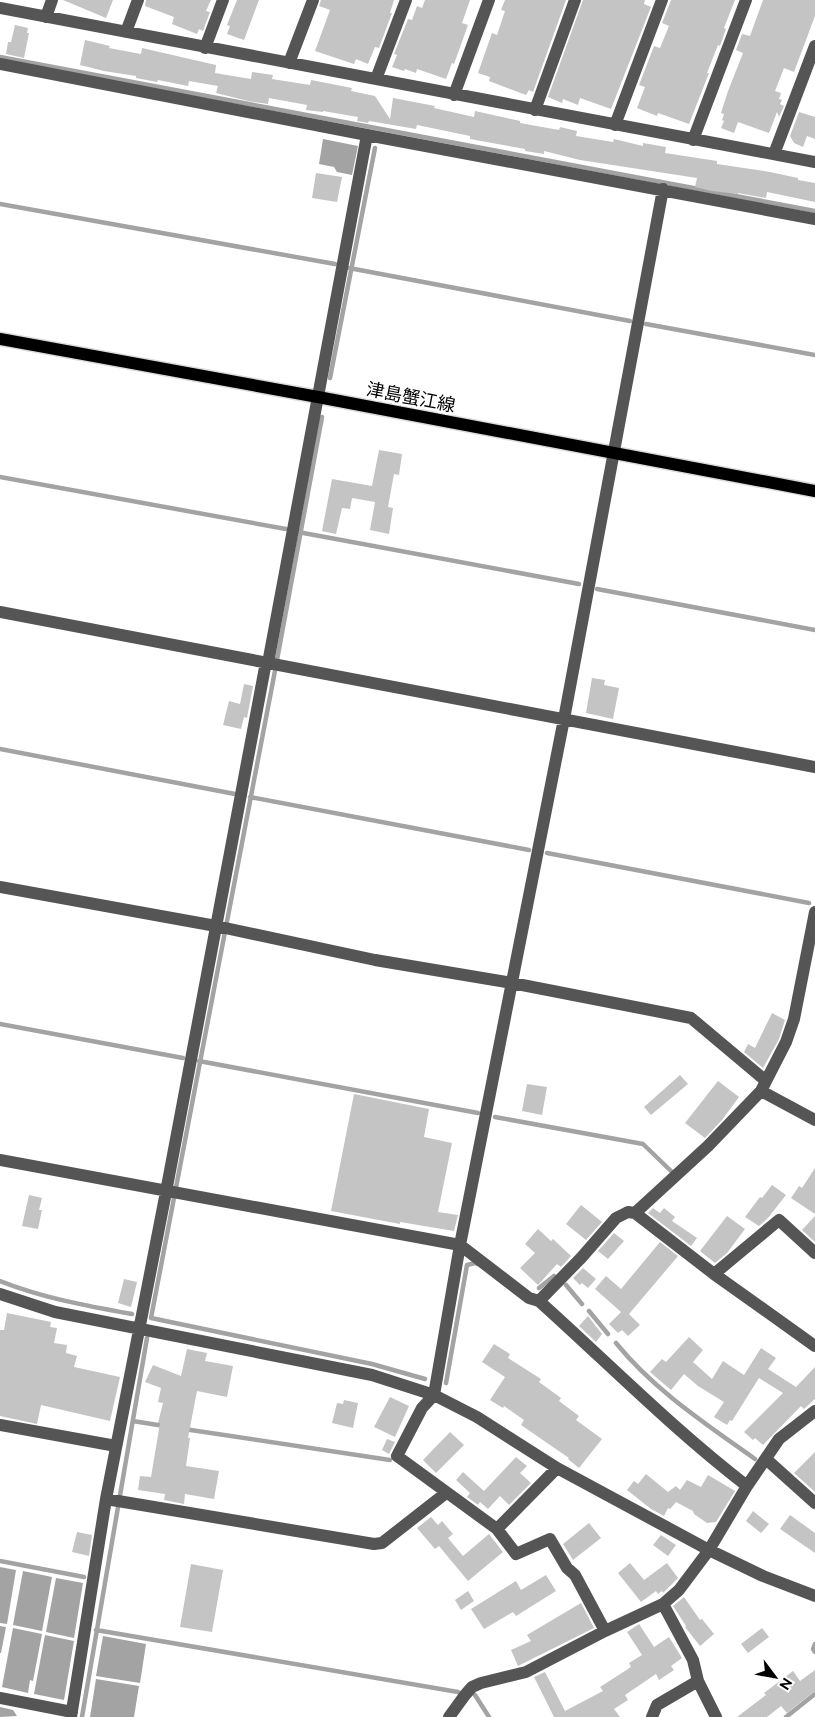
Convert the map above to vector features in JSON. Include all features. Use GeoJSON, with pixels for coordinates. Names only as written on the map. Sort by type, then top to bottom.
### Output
{"type":"FeatureCollection","features":[{"type":"Feature","properties":{"kind":"main road","name":"津島蟹江線"},"geometry":{"type":"LineString","coordinates":[[0,339],[815,491]]}},
{"type":"Feature","properties":{"kind":"street"},"geometry":{"type":"LineString","coordinates":[[46,17],[52,0]]}},
{"type":"Feature","properties":{"kind":"street"},"geometry":{"type":"LineString","coordinates":[[126,32],[138,0]]}},
{"type":"Feature","properties":{"kind":"street"},"geometry":{"type":"LineString","coordinates":[[205,48],[223,0]]}},
{"type":"Feature","properties":{"kind":"street"},"geometry":{"type":"LineString","coordinates":[[289,63],[313,0]]}},
{"type":"Feature","properties":{"kind":"street"},"geometry":{"type":"LineString","coordinates":[[376,79],[406,0]]}},
{"type":"Feature","properties":{"kind":"street"},"geometry":{"type":"LineString","coordinates":[[454,95],[489,0]]}},
{"type":"Feature","properties":{"kind":"street"},"geometry":{"type":"LineString","coordinates":[[535,110],[576,0]]}},
{"type":"Feature","properties":{"kind":"street"},"geometry":{"type":"LineString","coordinates":[[615,125],[662,0]]}},
{"type":"Feature","properties":{"kind":"street"},"geometry":{"type":"LineString","coordinates":[[693,140],[746,0]]}},
{"type":"Feature","properties":{"kind":"street"},"geometry":{"type":"LineString","coordinates":[[0,8],[815,162]]}},
{"type":"Feature","properties":{"kind":"street"},"geometry":{"type":"LineString","coordinates":[[774,154],[815,46]]}},
{"type":"Feature","properties":{"kind":"street"},"geometry":{"type":"LineString","coordinates":[[0,64],[815,219]]}},
{"type":"Feature","properties":{"kind":"street"},"geometry":{"type":"LineString","coordinates":[[0,1698],[71,1714],[114,1500],[116,1446],[139,1328],[173,1192],[216,926],[271,663],[367,135]]}},
{"type":"Feature","properties":{"kind":"street"},"geometry":{"type":"LineString","coordinates":[[605,1631],[575,1575],[567,1568],[550,1539],[516,1554],[497,1529],[397,1456],[422,1408],[434,1395],[460,1245],[564,719],[663,189]]}},
{"type":"Feature","properties":{"kind":"street"},"geometry":{"type":"LineString","coordinates":[[0,612],[815,767]]}},
{"type":"Feature","properties":{"kind":"street"},"geometry":{"type":"LineString","coordinates":[[0,887],[216,926],[375,960],[512,983],[691,1018],[763,1086],[815,1120]]}},
{"type":"Feature","properties":{"kind":"street"},"geometry":{"type":"LineString","coordinates":[[635,1212],[708,1146],[763,1086],[786,1042],[794,1019],[815,912]]}},
{"type":"Feature","properties":{"kind":"street"},"geometry":{"type":"LineString","coordinates":[[0,1160],[460,1245],[529,1298],[539,1301],[718,1464],[747,1486]]}},
{"type":"Feature","properties":{"kind":"street"},"geometry":{"type":"LineString","coordinates":[[539,1301],[581,1258],[616,1218],[628,1212],[635,1212],[714,1274],[815,1346]]}},
{"type":"Feature","properties":{"kind":"street"},"geometry":{"type":"LineString","coordinates":[[714,1274],[779,1220],[815,1253]]}},
{"type":"Feature","properties":{"kind":"street"},"geometry":{"type":"LineString","coordinates":[[0,1294],[55,1312],[372,1376],[434,1395],[477,1417],[557,1468],[709,1550],[763,1576],[815,1596]]}},
{"type":"Feature","properties":{"kind":"street"},"geometry":{"type":"LineString","coordinates":[[449,1717],[472,1687],[526,1672],[605,1631],[663,1604],[679,1590],[709,1550],[747,1486],[779,1440],[815,1411]]}},
{"type":"Feature","properties":{"kind":"street"},"geometry":{"type":"LineString","coordinates":[[0,1425],[116,1446]]}},
{"type":"Feature","properties":{"kind":"street"},"geometry":{"type":"LineString","coordinates":[[766,1459],[815,1502]]}},
{"type":"Feature","properties":{"kind":"street"},"geometry":{"type":"LineString","coordinates":[[497,1529],[557,1468]]}},
{"type":"Feature","properties":{"kind":"street"},"geometry":{"type":"LineString","coordinates":[[114,1500],[374,1544],[382,1543],[446,1493]]}},
{"type":"Feature","properties":{"kind":"street"},"geometry":{"type":"LineString","coordinates":[[663,1604],[693,1660],[698,1681],[716,1717]]}},
{"type":"Feature","properties":{"kind":"street"},"geometry":{"type":"LineString","coordinates":[[652,1717],[657,1705],[698,1681]]}},
{"type":"Feature","properties":{"kind":"shaded area"},"geometry":{"type":"Polygon","coordinates":[[[323,139],[358,146],[352,175],[337,172],[334,167],[319,164],[323,139]]]}},
{"type":"Feature","properties":{"kind":"shaded area"},"geometry":{"type":"Polygon","coordinates":[[[0,1567],[16,1570],[7,1624],[0,1623],[0,1567]]]}},
{"type":"Feature","properties":{"kind":"shaded area"},"geometry":{"type":"Polygon","coordinates":[[[23,1571],[52,1577],[42,1631],[13,1625],[23,1571]]]}},
{"type":"Feature","properties":{"kind":"shaded area"},"geometry":{"type":"Polygon","coordinates":[[[56,1578],[83,1583],[74,1638],[46,1632],[56,1578]]]}},
{"type":"Feature","properties":{"kind":"shaded area"},"geometry":{"type":"Polygon","coordinates":[[[0,1626],[6,1627],[1,1653],[0,1653],[0,1626]]]}},
{"type":"Feature","properties":{"kind":"shaded area"},"geometry":{"type":"Polygon","coordinates":[[[13,1628],[42,1634],[33,1681],[30,1680],[28,1693],[2,1687],[13,1628]]]}},
{"type":"Feature","properties":{"kind":"shaded area"},"geometry":{"type":"Polygon","coordinates":[[[45,1635],[74,1641],[64,1700],[34,1694],[45,1635]]]}},
{"type":"Feature","properties":{"kind":"shaded area"},"geometry":{"type":"Polygon","coordinates":[[[103,1636],[146,1644],[140,1683],[96,1676],[103,1636]]]}},
{"type":"Feature","properties":{"kind":"shaded area"},"geometry":{"type":"Polygon","coordinates":[[[96,1679],[139,1686],[134,1717],[90,1717],[96,1679]]]}},
{"type":"Feature","properties":{"kind":"shaded area"},"geometry":{"type":"Polygon","coordinates":[[[0,1707],[13,1710],[17,1716],[0,1717],[0,1707]]]}},
{"type":"Feature","properties":{"kind":"building"},"geometry":{"type":"Polygon","coordinates":[[[63,0],[113,0],[106,18],[63,0]]]}},
{"type":"Feature","properties":{"kind":"building"},"geometry":{"type":"Polygon","coordinates":[[[146,0],[211,0],[206,11],[210,12],[203,31],[199,29],[197,34],[172,24],[174,17],[145,6],[146,0]]]}},
{"type":"Feature","properties":{"kind":"building"},"geometry":{"type":"Polygon","coordinates":[[[237,0],[259,0],[244,40],[227,34],[230,26],[227,25],[237,0]]]}},
{"type":"Feature","properties":{"kind":"building"},"geometry":{"type":"Polygon","coordinates":[[[321,0],[394,0],[390,13],[392,13],[379,48],[375,47],[368,64],[356,59],[354,64],[315,51],[330,10],[319,6],[321,0]]]}},
{"type":"Feature","properties":{"kind":"building"},"geometry":{"type":"Polygon","coordinates":[[[425,0],[470,0],[462,23],[468,25],[454,64],[452,63],[446,79],[417,69],[416,73],[392,67],[397,55],[394,54],[408,19],[412,20],[417,6],[422,8],[425,0]]]}},
{"type":"Feature","properties":{"kind":"building"},"geometry":{"type":"Polygon","coordinates":[[[505,0],[566,0],[533,92],[529,90],[526,95],[489,81],[490,77],[478,73],[492,33],[497,35],[505,11],[501,10],[505,0]]]}},
{"type":"Feature","properties":{"kind":"building"},"geometry":{"type":"Polygon","coordinates":[[[583,0],[645,0],[644,4],[651,7],[611,109],[580,98],[578,105],[563,99],[562,103],[548,97],[583,0]]]}},
{"type":"Feature","properties":{"kind":"building"},"geometry":{"type":"Polygon","coordinates":[[[671,0],[735,0],[724,28],[726,29],[720,46],[718,45],[689,124],[658,113],[657,116],[637,108],[645,87],[639,85],[654,46],[660,48],[669,26],[662,23],[671,0]]]}},
{"type":"Feature","properties":{"kind":"building"},"geometry":{"type":"Polygon","coordinates":[[[763,0],[815,0],[815,16],[794,72],[784,68],[775,91],[781,93],[779,99],[782,100],[780,104],[784,106],[779,117],[777,112],[769,133],[738,122],[734,133],[721,128],[724,114],[721,113],[743,53],[736,50],[742,34],[750,36],[763,0]]]}},
{"type":"Feature","properties":{"kind":"building"},"geometry":{"type":"Polygon","coordinates":[[[15,25],[28,28],[27,33],[29,33],[24,58],[6,54],[8,42],[11,42],[15,25]]]}},
{"type":"Feature","properties":{"kind":"building"},"geometry":{"type":"Polygon","coordinates":[[[85,40],[110,46],[109,48],[141,54],[142,48],[216,65],[215,73],[251,79],[252,72],[273,75],[272,79],[310,85],[311,80],[352,88],[351,91],[375,96],[390,119],[393,98],[435,106],[434,108],[474,117],[475,111],[520,121],[520,123],[559,130],[560,127],[577,131],[576,136],[613,142],[614,139],[643,146],[643,143],[666,147],[665,153],[717,161],[717,164],[770,172],[815,183],[815,202],[767,192],[766,198],[712,191],[695,187],[697,178],[580,160],[544,151],[544,154],[525,151],[525,149],[470,139],[470,136],[417,125],[416,129],[369,121],[368,123],[357,121],[358,117],[306,110],[307,105],[269,98],[268,104],[248,101],[216,93],[218,86],[189,81],[188,86],[158,80],[157,82],[136,78],[136,76],[104,71],[80,65],[85,40]]]}},
{"type":"Feature","properties":{"kind":"building"},"geometry":{"type":"Polygon","coordinates":[[[799,112],[815,117],[815,139],[807,136],[803,147],[794,143],[790,136],[799,112]]]}},
{"type":"Feature","properties":{"kind":"building"},"geometry":{"type":"Polygon","coordinates":[[[316,173],[342,177],[337,202],[312,198],[316,173]]]}},
{"type":"Feature","properties":{"kind":"building"},"geometry":{"type":"Polygon","coordinates":[[[379,450],[402,454],[399,475],[394,474],[388,507],[393,508],[389,534],[370,530],[375,502],[352,498],[350,509],[342,508],[336,534],[322,531],[332,479],[372,486],[379,450]]]}},
{"type":"Feature","properties":{"kind":"building"},"geometry":{"type":"Polygon","coordinates":[[[592,678],[605,680],[604,685],[619,688],[613,719],[586,713],[592,678]]]}},
{"type":"Feature","properties":{"kind":"building"},"geometry":{"type":"Polygon","coordinates":[[[244,684],[253,686],[247,718],[244,717],[241,729],[223,725],[229,701],[240,704],[244,684]]]}},
{"type":"Feature","properties":{"kind":"building"},"geometry":{"type":"Polygon","coordinates":[[[772,1013],[785,1020],[779,1039],[763,1068],[744,1052],[748,1044],[755,1048],[772,1013]]]}},
{"type":"Feature","properties":{"kind":"building"},"geometry":{"type":"Polygon","coordinates":[[[680,1075],[688,1084],[651,1115],[644,1107],[680,1075]]]}},
{"type":"Feature","properties":{"kind":"building"},"geometry":{"type":"Polygon","coordinates":[[[718,1081],[739,1097],[722,1120],[705,1138],[685,1123],[718,1081]]]}},
{"type":"Feature","properties":{"kind":"building"},"geometry":{"type":"Polygon","coordinates":[[[527,1084],[547,1087],[542,1115],[522,1111],[527,1084]]]}},
{"type":"Feature","properties":{"kind":"building"},"geometry":{"type":"Polygon","coordinates":[[[354,1094],[429,1109],[424,1137],[452,1143],[438,1212],[458,1215],[454,1231],[400,1222],[400,1224],[331,1211],[354,1094]]]}},
{"type":"Feature","properties":{"kind":"building"},"geometry":{"type":"Polygon","coordinates":[[[815,1168],[815,1214],[791,1198],[799,1186],[802,1188],[815,1168]]]}},
{"type":"Feature","properties":{"kind":"building"},"geometry":{"type":"Polygon","coordinates":[[[772,1185],[786,1195],[768,1218],[759,1226],[745,1217],[772,1185]]]}},
{"type":"Feature","properties":{"kind":"building"},"geometry":{"type":"Polygon","coordinates":[[[29,1195],[42,1198],[39,1210],[42,1210],[38,1229],[22,1226],[29,1195]]]}},
{"type":"Feature","properties":{"kind":"building"},"geometry":{"type":"Polygon","coordinates":[[[581,1205],[602,1222],[586,1240],[566,1224],[581,1205]]]}},
{"type":"Feature","properties":{"kind":"building"},"geometry":{"type":"Polygon","coordinates":[[[653,1208],[660,1213],[664,1208],[675,1217],[672,1221],[697,1238],[691,1246],[648,1213],[653,1208]]]}},
{"type":"Feature","properties":{"kind":"building"},"geometry":{"type":"Polygon","coordinates":[[[727,1216],[745,1229],[727,1253],[715,1263],[700,1251],[727,1216]]]}},
{"type":"Feature","properties":{"kind":"building"},"geometry":{"type":"Polygon","coordinates":[[[815,1216],[815,1242],[802,1230],[815,1216]]]}},
{"type":"Feature","properties":{"kind":"building"},"geometry":{"type":"Polygon","coordinates":[[[538,1229],[551,1241],[553,1239],[571,1256],[561,1267],[557,1264],[538,1285],[520,1268],[535,1253],[525,1244],[538,1229]]]}},
{"type":"Feature","properties":{"kind":"building"},"geometry":{"type":"Polygon","coordinates":[[[614,1233],[624,1241],[608,1259],[598,1251],[614,1233]]]}},
{"type":"Feature","properties":{"kind":"building"},"geometry":{"type":"Polygon","coordinates":[[[660,1242],[678,1256],[629,1314],[640,1325],[628,1336],[622,1330],[618,1333],[609,1324],[621,1312],[595,1289],[606,1276],[621,1289],[660,1242]]]}},
{"type":"Feature","properties":{"kind":"building"},"geometry":{"type":"Polygon","coordinates":[[[583,1268],[596,1279],[588,1288],[582,1283],[580,1285],[573,1278],[583,1268]]]}},
{"type":"Feature","properties":{"kind":"building"},"geometry":{"type":"Polygon","coordinates":[[[124,1279],[137,1282],[131,1307],[118,1303],[124,1279]]]}},
{"type":"Feature","properties":{"kind":"building"},"geometry":{"type":"Polygon","coordinates":[[[7,1313],[51,1322],[50,1327],[57,1328],[54,1343],[67,1345],[66,1353],[77,1356],[74,1367],[120,1377],[110,1421],[41,1405],[37,1424],[0,1416],[0,1330],[4,1330],[7,1313]]]}},
{"type":"Feature","properties":{"kind":"building"},"geometry":{"type":"Polygon","coordinates":[[[588,1316],[602,1334],[596,1342],[579,1326],[588,1316]]]}},
{"type":"Feature","properties":{"kind":"building"},"geometry":{"type":"Polygon","coordinates":[[[689,1337],[703,1350],[693,1362],[712,1379],[723,1361],[744,1375],[761,1348],[776,1358],[768,1369],[796,1387],[815,1367],[815,1399],[804,1409],[801,1406],[763,1445],[755,1438],[753,1440],[744,1432],[783,1393],[759,1378],[732,1421],[730,1420],[727,1425],[714,1417],[724,1402],[698,1386],[684,1374],[671,1390],[650,1372],[662,1359],[666,1362],[689,1337]]]}},
{"type":"Feature","properties":{"kind":"building"},"geometry":{"type":"Polygon","coordinates":[[[494,1344],[510,1354],[508,1358],[541,1379],[539,1382],[561,1398],[559,1401],[579,1416],[576,1420],[602,1439],[579,1468],[569,1458],[521,1425],[524,1420],[504,1406],[503,1408],[490,1400],[505,1377],[482,1362],[494,1344]]]}},
{"type":"Feature","properties":{"kind":"building"},"geometry":{"type":"Polygon","coordinates":[[[187,1349],[207,1353],[205,1361],[233,1366],[227,1397],[197,1391],[188,1438],[190,1438],[186,1466],[219,1471],[214,1499],[185,1494],[184,1504],[164,1500],[165,1494],[138,1490],[140,1476],[151,1477],[160,1423],[158,1423],[163,1403],[158,1402],[161,1388],[145,1382],[153,1365],[181,1376],[187,1349]]]}},
{"type":"Feature","properties":{"kind":"building"},"geometry":{"type":"Polygon","coordinates":[[[390,1397],[409,1406],[395,1437],[374,1427],[390,1397]]]}},
{"type":"Feature","properties":{"kind":"building"},"geometry":{"type":"Polygon","coordinates":[[[344,1400],[358,1403],[353,1428],[332,1423],[337,1403],[343,1404],[344,1400]]]}},
{"type":"Feature","properties":{"kind":"building"},"geometry":{"type":"Polygon","coordinates":[[[450,1432],[464,1445],[436,1473],[423,1460],[450,1432]]]}},
{"type":"Feature","properties":{"kind":"building"},"geometry":{"type":"Polygon","coordinates":[[[387,1439],[395,1442],[389,1454],[382,1450],[387,1439]]]}},
{"type":"Feature","properties":{"kind":"building"},"geometry":{"type":"Polygon","coordinates":[[[815,1452],[815,1492],[794,1473],[815,1452]]]}},
{"type":"Feature","properties":{"kind":"building"},"geometry":{"type":"Polygon","coordinates":[[[516,1457],[527,1466],[520,1473],[531,1483],[509,1505],[500,1496],[488,1509],[480,1502],[478,1505],[467,1497],[470,1493],[456,1480],[463,1472],[484,1491],[516,1457]]]}},
{"type":"Feature","properties":{"kind":"building"},"geometry":{"type":"Polygon","coordinates":[[[646,1474],[668,1492],[676,1486],[680,1490],[687,1480],[701,1487],[708,1475],[735,1491],[716,1522],[707,1523],[694,1514],[693,1511],[676,1502],[670,1509],[668,1508],[664,1516],[651,1509],[627,1490],[634,1481],[638,1484],[646,1474]]]}},
{"type":"Feature","properties":{"kind":"building"},"geometry":{"type":"Polygon","coordinates":[[[753,1511],[769,1524],[761,1533],[746,1521],[753,1511]]]}},
{"type":"Feature","properties":{"kind":"building"},"geometry":{"type":"Polygon","coordinates":[[[790,1515],[815,1533],[815,1553],[780,1529],[790,1515]]]}},
{"type":"Feature","properties":{"kind":"building"},"geometry":{"type":"Polygon","coordinates":[[[431,1517],[438,1525],[442,1521],[453,1534],[448,1538],[463,1556],[489,1534],[503,1552],[468,1581],[439,1546],[435,1549],[417,1528],[431,1517]]]}},
{"type":"Feature","properties":{"kind":"building"},"geometry":{"type":"Polygon","coordinates":[[[589,1523],[601,1538],[573,1560],[563,1544],[589,1523]]]}},
{"type":"Feature","properties":{"kind":"building"},"geometry":{"type":"Polygon","coordinates":[[[77,1532],[92,1535],[89,1556],[72,1552],[77,1532]]]}},
{"type":"Feature","properties":{"kind":"building"},"geometry":{"type":"Polygon","coordinates":[[[661,1535],[676,1545],[668,1556],[653,1545],[661,1535]]]}},
{"type":"Feature","properties":{"kind":"building"},"geometry":{"type":"Polygon","coordinates":[[[630,1563],[644,1580],[667,1563],[678,1578],[663,1593],[662,1591],[658,1594],[656,1591],[641,1602],[618,1573],[630,1563]]]}},
{"type":"Feature","properties":{"kind":"building"},"geometry":{"type":"Polygon","coordinates":[[[191,1564],[223,1570],[212,1632],[180,1627],[191,1564]]]}},
{"type":"Feature","properties":{"kind":"building"},"geometry":{"type":"Polygon","coordinates":[[[546,1575],[556,1591],[516,1616],[513,1612],[484,1629],[471,1609],[516,1581],[521,1590],[546,1575]]]}},
{"type":"Feature","properties":{"kind":"building"},"geometry":{"type":"Polygon","coordinates":[[[468,1591],[474,1601],[461,1610],[455,1600],[468,1591]]]}},
{"type":"Feature","properties":{"kind":"building"},"geometry":{"type":"Polygon","coordinates":[[[684,1597],[700,1620],[702,1619],[714,1634],[700,1646],[685,1627],[673,1606],[684,1597]]]}},
{"type":"Feature","properties":{"kind":"building"},"geometry":{"type":"Polygon","coordinates":[[[581,1603],[594,1628],[518,1666],[511,1650],[531,1641],[527,1635],[581,1603]]]}},
{"type":"Feature","properties":{"kind":"building"},"geometry":{"type":"Polygon","coordinates":[[[639,1624],[654,1647],[669,1637],[682,1658],[671,1666],[674,1670],[659,1680],[656,1674],[625,1695],[628,1700],[614,1709],[620,1717],[554,1717],[534,1677],[545,1672],[565,1711],[603,1691],[600,1687],[631,1667],[629,1663],[642,1655],[627,1632],[639,1624]]]}},
{"type":"Feature","properties":{"kind":"building"},"geometry":{"type":"Polygon","coordinates":[[[762,1628],[769,1637],[748,1653],[741,1644],[762,1628]]]}},
{"type":"Feature","properties":{"kind":"building"},"geometry":{"type":"Polygon","coordinates":[[[815,1670],[815,1691],[787,1713],[781,1706],[767,1717],[737,1717],[793,1671],[800,1681],[815,1670]]]}},
{"type":"Feature","properties":{"kind":"waterway"},"geometry":{"type":"LineString","coordinates":[[0,57],[815,211]]}},
{"type":"Feature","properties":{"kind":"waterway"},"geometry":{"type":"LineString","coordinates":[[330,378],[375,148]]}},
{"type":"Feature","properties":{"kind":"waterway"},"geometry":{"type":"LineString","coordinates":[[0,204],[335,264]]}},
{"type":"Feature","properties":{"kind":"waterway"},"geometry":{"type":"LineString","coordinates":[[349,268],[630,321]]}},
{"type":"Feature","properties":{"kind":"waterway"},"geometry":{"type":"LineString","coordinates":[[646,324],[815,355]]}},
{"type":"Feature","properties":{"kind":"waterway"},"geometry":{"type":"LineString","coordinates":[[322,417],[151,1318],[372,1364],[425,1379]]}},
{"type":"Feature","properties":{"kind":"waterway"},"geometry":{"type":"LineString","coordinates":[[0,477],[286,529]]}},
{"type":"Feature","properties":{"kind":"waterway"},"geometry":{"type":"LineString","coordinates":[[298,532],[579,584]]}},
{"type":"Feature","properties":{"kind":"waterway"},"geometry":{"type":"LineString","coordinates":[[597,589],[815,630]]}},
{"type":"Feature","properties":{"kind":"waterway"},"geometry":{"type":"LineString","coordinates":[[0,749],[235,794]]}},
{"type":"Feature","properties":{"kind":"waterway"},"geometry":{"type":"LineString","coordinates":[[250,797],[529,850]]}},
{"type":"Feature","properties":{"kind":"waterway"},"geometry":{"type":"LineString","coordinates":[[547,853],[809,903]]}},
{"type":"Feature","properties":{"kind":"waterway"},"geometry":{"type":"LineString","coordinates":[[0,1024],[183,1058]]}},
{"type":"Feature","properties":{"kind":"waterway"},"geometry":{"type":"LineString","coordinates":[[199,1061],[478,1113]]}},
{"type":"Feature","properties":{"kind":"waterway"},"geometry":{"type":"LineString","coordinates":[[495,1117],[643,1144],[671,1171]]}},
{"type":"Feature","properties":{"kind":"waterway"},"geometry":{"type":"LineString","coordinates":[[446,1383],[467,1265],[477,1264]]}},
{"type":"Feature","properties":{"kind":"waterway"},"geometry":{"type":"LineString","coordinates":[[539,1288],[554,1276]]}},
{"type":"Feature","properties":{"kind":"waterway"},"geometry":{"type":"LineString","coordinates":[[0,1281],[49,1297],[132,1314]]}},
{"type":"Feature","properties":{"kind":"waterway"},"geometry":{"type":"LineString","coordinates":[[566,1285],[582,1304]]}},
{"type":"Feature","properties":{"kind":"waterway"},"geometry":{"type":"LineString","coordinates":[[589,1311],[608,1334]]}},
{"type":"Feature","properties":{"kind":"waterway"},"geometry":{"type":"LineString","coordinates":[[82,1717],[147,1338]]}},
{"type":"Feature","properties":{"kind":"waterway"},"geometry":{"type":"LineString","coordinates":[[616,1343],[647,1376],[681,1406],[755,1459]]}},
{"type":"Feature","properties":{"kind":"waterway"},"geometry":{"type":"LineString","coordinates":[[133,1421],[164,1426]]}},
{"type":"Feature","properties":{"kind":"waterway"},"geometry":{"type":"LineString","coordinates":[[184,1429],[390,1460]]}},
{"type":"Feature","properties":{"kind":"waterway"},"geometry":{"type":"LineString","coordinates":[[0,1561],[84,1577]]}},
{"type":"Feature","properties":{"kind":"waterway"},"geometry":{"type":"LineString","coordinates":[[96,1630],[458,1692]]}},
{"type":"Feature","properties":{"kind":"waterway"},"geometry":{"type":"LineString","coordinates":[[815,1644],[813,1649],[815,1652]]}},
{"type":"Feature","properties":{"kind":"waterway"},"geometry":{"type":"LineString","coordinates":[[786,1717],[815,1694]]}},
{"type":"Feature","properties":{"kind":"waterway"},"geometry":{"type":"LineString","coordinates":[[475,1695],[489,1717]]}}]}
